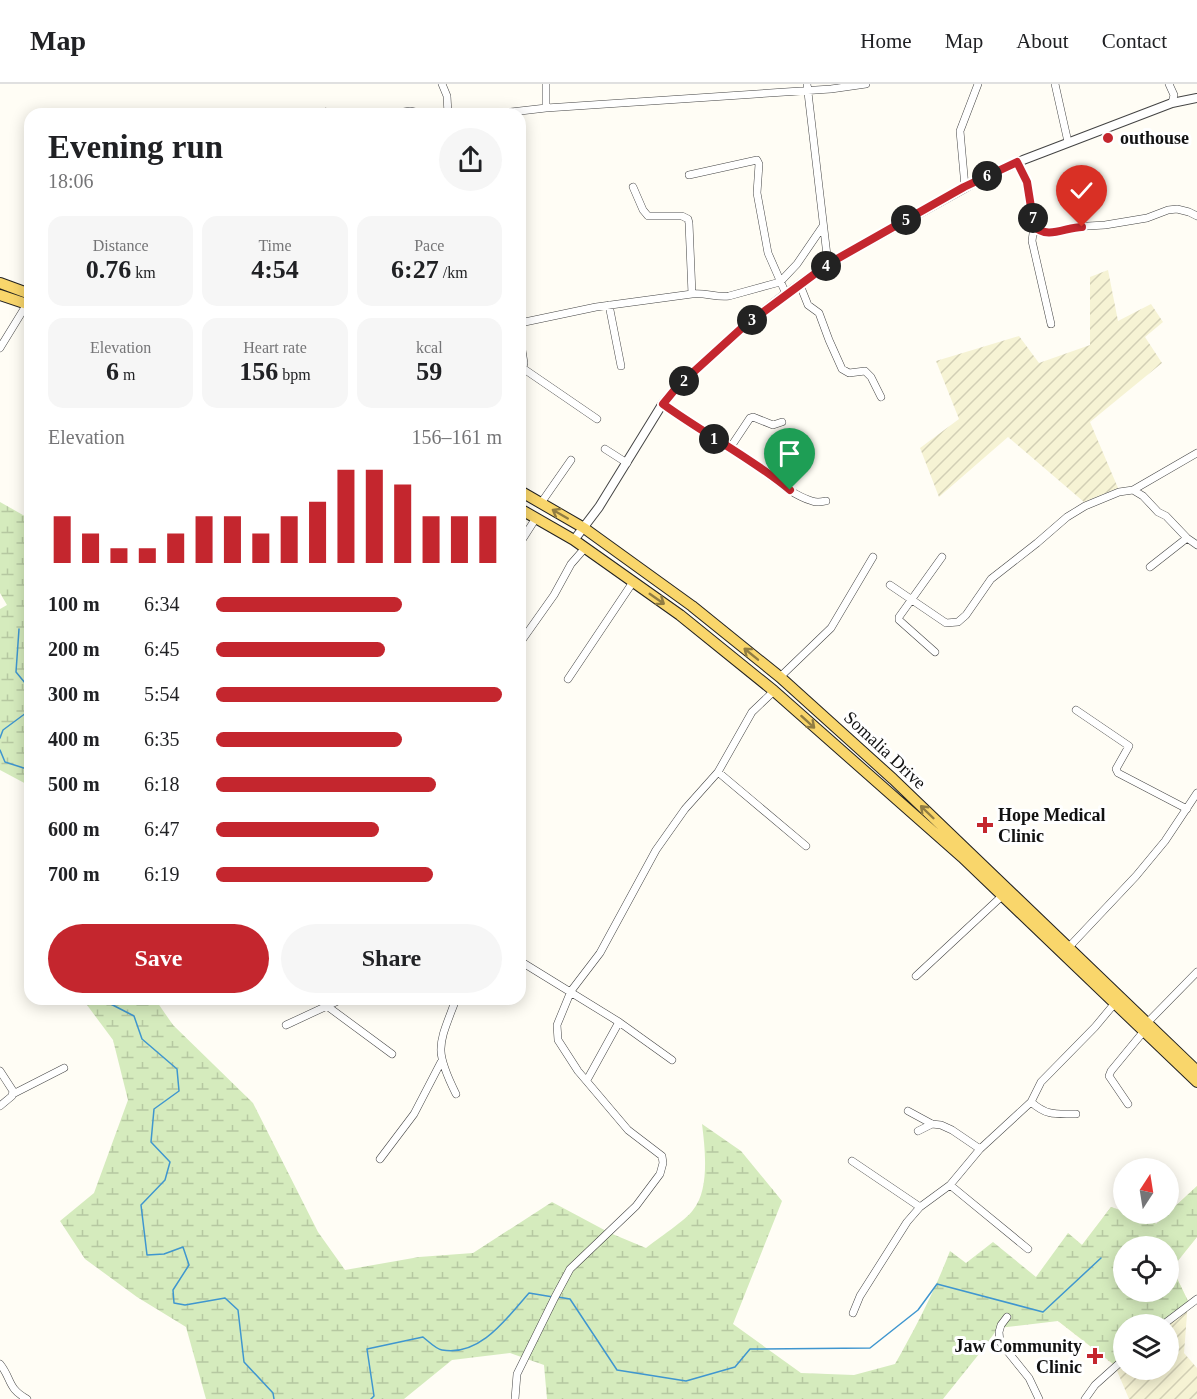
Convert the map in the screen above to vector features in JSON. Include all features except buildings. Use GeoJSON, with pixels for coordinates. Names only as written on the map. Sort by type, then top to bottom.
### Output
{"type":"FeatureCollection","features":[{"type":"Feature","properties":{"kind":"main road"},"geometry":{"type":"LineString","coordinates":[[0,284],[24,298]]}},
{"type":"Feature","properties":{"kind":"main road"},"geometry":{"type":"LineString","coordinates":[[0,295],[24,300]]}},
{"type":"Feature","properties":{"kind":"main road","name":"Somalia Drive"},"geometry":{"type":"LineString","coordinates":[[526,494],[584,528],[692,606],[780,677],[885,772],[1069,947],[1197,1082]]}},
{"type":"Feature","properties":{"kind":"main road","name":"Somalia Drive"},"geometry":{"type":"LineString","coordinates":[[526,512],[574,540],[680,615],[774,691],[910,811],[1115,1004],[1197,1071]]}},
{"type":"Feature","properties":{"kind":"street"},"geometry":{"type":"LineString","coordinates":[[442,84],[447,96],[448,108]]}},
{"type":"Feature","properties":{"kind":"street"},"geometry":{"type":"LineString","coordinates":[[546,84],[546,108]]}},
{"type":"Feature","properties":{"kind":"street"},"geometry":{"type":"LineString","coordinates":[[526,110],[866,84]]}},
{"type":"Feature","properties":{"kind":"street"},"geometry":{"type":"LineString","coordinates":[[964,187],[960,131],[978,84]]}},
{"type":"Feature","properties":{"kind":"street"},"geometry":{"type":"LineString","coordinates":[[1055,84],[1068,142]]}},
{"type":"Feature","properties":{"kind":"street"},"geometry":{"type":"LineString","coordinates":[[1170,84],[1174,95],[1172,103]]}},
{"type":"Feature","properties":{"kind":"street"},"geometry":{"type":"LineString","coordinates":[[807,87],[828,264]]}},
{"type":"Feature","properties":{"kind":"street"},"geometry":{"type":"LineString","coordinates":[[574,540],[627,464],[663,404],[677,387],[743,327],[828,264],[964,187],[1017,162],[1172,103],[1197,98]]}},
{"type":"Feature","properties":{"kind":"street"},"geometry":{"type":"LineString","coordinates":[[689,175],[757,160],[759,164],[758,193],[768,253],[786,294]]}},
{"type":"Feature","properties":{"kind":"street"},"geometry":{"type":"LineString","coordinates":[[1017,162],[1027,182],[1034,226],[1032,241],[1051,324]]}},
{"type":"Feature","properties":{"kind":"street"},"geometry":{"type":"LineString","coordinates":[[633,187],[648,216],[682,216],[687,219],[692,294]]}},
{"type":"Feature","properties":{"kind":"street"},"geometry":{"type":"LineString","coordinates":[[1034,226],[1039,232],[1048,233],[1071,227],[1105,225],[1147,218],[1177,209],[1197,216]]}},
{"type":"Feature","properties":{"kind":"street"},"geometry":{"type":"LineString","coordinates":[[526,322],[609,305],[692,294],[729,296],[780,282],[797,264],[823,226]]}},
{"type":"Feature","properties":{"kind":"street"},"geometry":{"type":"LineString","coordinates":[[800,285],[808,305],[819,314],[842,369],[849,374],[865,371],[871,377],[880,397]]}},
{"type":"Feature","properties":{"kind":"street"},"geometry":{"type":"LineString","coordinates":[[609,305],[621,366]]}},
{"type":"Feature","properties":{"kind":"street"},"geometry":{"type":"LineString","coordinates":[[0,348],[24,309]]}},
{"type":"Feature","properties":{"kind":"street"},"geometry":{"type":"LineString","coordinates":[[526,370],[597,419]]}},
{"type":"Feature","properties":{"kind":"street"},"geometry":{"type":"LineString","coordinates":[[663,404],[796,494],[810,501],[826,501]]}},
{"type":"Feature","properties":{"kind":"street"},"geometry":{"type":"LineString","coordinates":[[730,448],[750,418],[753,417],[773,425],[782,422]]}},
{"type":"Feature","properties":{"kind":"street"},"geometry":{"type":"LineString","coordinates":[[605,449],[627,464]]}},
{"type":"Feature","properties":{"kind":"street"},"geometry":{"type":"LineString","coordinates":[[890,585],[946,623],[958,622],[966,615],[991,579],[1067,516],[1119,492],[1133,490],[1197,453]]}},
{"type":"Feature","properties":{"kind":"street"},"geometry":{"type":"LineString","coordinates":[[541,503],[571,460]]}},
{"type":"Feature","properties":{"kind":"street"},"geometry":{"type":"LineString","coordinates":[[1133,490],[1143,496],[1187,538],[1197,544]]}},
{"type":"Feature","properties":{"kind":"street"},"geometry":{"type":"LineString","coordinates":[[526,534],[536,518]]}},
{"type":"Feature","properties":{"kind":"street"},"geometry":{"type":"LineString","coordinates":[[1149,567],[1187,538]]}},
{"type":"Feature","properties":{"kind":"street"},"geometry":{"type":"LineString","coordinates":[[526,635],[554,595],[571,564],[585,548]]}},
{"type":"Feature","properties":{"kind":"street"},"geometry":{"type":"LineString","coordinates":[[780,677],[831,628],[873,557]]}},
{"type":"Feature","properties":{"kind":"street"},"geometry":{"type":"LineString","coordinates":[[935,652],[899,620],[900,615],[942,557]]}},
{"type":"Feature","properties":{"kind":"street"},"geometry":{"type":"LineString","coordinates":[[568,679],[633,582]]}},
{"type":"Feature","properties":{"kind":"street"},"geometry":{"type":"LineString","coordinates":[[515,1399],[517,1374],[570,1269],[636,1206],[660,1174],[663,1163],[662,1156],[628,1130],[587,1080],[558,1040],[557,1025],[571,991],[600,953],[656,850],[685,809],[718,772],[752,712],[774,691]]}},
{"type":"Feature","properties":{"kind":"street"},"geometry":{"type":"LineString","coordinates":[[1076,710],[1129,746],[1116,769],[1118,773],[1187,809]]}},
{"type":"Feature","properties":{"kind":"street"},"geometry":{"type":"LineString","coordinates":[[718,772],[806,846]]}},
{"type":"Feature","properties":{"kind":"street"},"geometry":{"type":"LineString","coordinates":[[1069,947],[1136,876],[1165,841],[1197,793]]}},
{"type":"Feature","properties":{"kind":"street"},"geometry":{"type":"LineString","coordinates":[[916,976],[1002,896]]}},
{"type":"Feature","properties":{"kind":"street"},"geometry":{"type":"LineString","coordinates":[[526,965],[619,1022],[672,1060]]}},
{"type":"Feature","properties":{"kind":"street"},"geometry":{"type":"LineString","coordinates":[[1128,1104],[1109,1076],[1111,1071],[1145,1027],[1197,972]]}},
{"type":"Feature","properties":{"kind":"street"},"geometry":{"type":"LineString","coordinates":[[853,1313],[860,1296],[907,1222],[920,1207],[950,1185],[980,1149],[1031,1102],[1041,1082],[1115,1004]]}},
{"type":"Feature","properties":{"kind":"street"},"geometry":{"type":"LineString","coordinates":[[454,1005],[441,1040],[441,1062],[456,1094]]}},
{"type":"Feature","properties":{"kind":"street"},"geometry":{"type":"LineString","coordinates":[[286,1025],[327,1006],[393,1054]]}},
{"type":"Feature","properties":{"kind":"street"},"geometry":{"type":"LineString","coordinates":[[587,1080],[619,1022]]}},
{"type":"Feature","properties":{"kind":"street"},"geometry":{"type":"LineString","coordinates":[[380,1159],[414,1114],[441,1062]]}},
{"type":"Feature","properties":{"kind":"street"},"geometry":{"type":"LineString","coordinates":[[0,1106],[13,1094],[64,1068]]}},
{"type":"Feature","properties":{"kind":"street"},"geometry":{"type":"LineString","coordinates":[[0,1071],[13,1088],[13,1094]]}},
{"type":"Feature","properties":{"kind":"street"},"geometry":{"type":"LineString","coordinates":[[1031,1102],[1042,1112],[1076,1114]]}},
{"type":"Feature","properties":{"kind":"street"},"geometry":{"type":"LineString","coordinates":[[908,1112],[932,1124],[952,1130],[980,1149]]}},
{"type":"Feature","properties":{"kind":"street"},"geometry":{"type":"LineString","coordinates":[[918,1131],[932,1124]]}},
{"type":"Feature","properties":{"kind":"street"},"geometry":{"type":"LineString","coordinates":[[852,1161],[920,1207]]}},
{"type":"Feature","properties":{"kind":"street"},"geometry":{"type":"LineString","coordinates":[[950,1185],[1028,1249]]}},
{"type":"Feature","properties":{"kind":"street"},"geometry":{"type":"LineString","coordinates":[[1177,1314],[1197,1299]]}},
{"type":"Feature","properties":{"kind":"street"},"geometry":{"type":"LineString","coordinates":[[1007,1317],[999,1332],[1000,1342],[1029,1378],[1039,1399]]}},
{"type":"Feature","properties":{"kind":"street"},"geometry":{"type":"LineString","coordinates":[[0,1364],[10,1386],[27,1399]]}},
{"type":"Feature","properties":{"kind":"street"},"geometry":{"type":"LineString","coordinates":[[1084,1399],[1113,1369]]}},
{"type":"Feature","properties":{"kind":"shaded area"},"geometry":{"type":"Polygon","coordinates":[[[1108,270],[1118,321],[1151,304],[1163,322],[1145,337],[1162,363],[1090,422],[1118,488],[1084,502],[1008,437],[939,497],[920,448],[959,419],[936,361],[1019,336],[1039,363],[1090,345],[1090,277],[1108,270]]]}},
{"type":"Feature","properties":{"kind":"shaded area"},"geometry":{"type":"Polygon","coordinates":[[[1197,1186],[1197,1237],[1179,1259],[1179,1236],[1113,1236],[1113,1302],[1179,1302],[1179,1282],[1188,1301],[1184,1353],[1197,1368],[1197,1399],[1129,1399],[1121,1380],[1179,1380],[1179,1314],[1113,1314],[1113,1364],[1058,1321],[1068,1233],[1082,1245],[1111,1207],[1113,1208],[1113,1224],[1179,1224],[1179,1203],[1197,1186]]]}},
{"type":"Feature","properties":{"kind":"green space"},"geometry":{"type":"Polygon","coordinates":[[[0,502],[24,516],[24,783],[0,770],[0,609],[7,605],[0,593],[0,502]]]}},
{"type":"Feature","properties":{"kind":"green space"},"geometry":{"type":"Polygon","coordinates":[[[87,1005],[159,1005],[173,1025],[253,1103],[318,1232],[345,1270],[419,1257],[473,1253],[552,1202],[610,1233],[646,1248],[684,1219],[698,1202],[702,1192],[705,1168],[702,1124],[741,1151],[782,1201],[733,1324],[801,1373],[854,1375],[895,1364],[925,1308],[950,1251],[966,1263],[993,1242],[1036,1277],[1068,1233],[1082,1245],[1111,1207],[1113,1208],[1113,1224],[1179,1224],[1179,1203],[1197,1186],[1197,1237],[1179,1259],[1179,1236],[1113,1236],[1113,1302],[1179,1302],[1179,1282],[1188,1301],[1174,1314],[1113,1314],[1113,1364],[1058,1321],[998,1328],[943,1399],[547,1399],[544,1365],[510,1353],[452,1360],[404,1399],[206,1399],[186,1327],[137,1297],[85,1259],[60,1221],[94,1193],[128,1100],[113,1040],[87,1005]]]}},
{"type":"Feature","properties":{"kind":"waterway"},"geometry":{"type":"LineString","coordinates":[[19,629],[16,672],[24,682]]}},
{"type":"Feature","properties":{"kind":"waterway"},"geometry":{"type":"LineString","coordinates":[[0,738],[3,730],[24,714]]}},
{"type":"Feature","properties":{"kind":"waterway"},"geometry":{"type":"LineString","coordinates":[[0,750],[5,762],[24,768]]}},
{"type":"Feature","properties":{"kind":"waterway"},"geometry":{"type":"LineString","coordinates":[[113,1005],[134,1016],[142,1039],[177,1069],[179,1091],[154,1109],[151,1142],[170,1162],[165,1180],[141,1205],[147,1255],[164,1254],[183,1247],[189,1265],[173,1290],[174,1303],[185,1305],[225,1298],[238,1310],[244,1362],[273,1393],[274,1399]]}},
{"type":"Feature","properties":{"kind":"waterway"},"geometry":{"type":"LineString","coordinates":[[558,1297],[570,1299],[617,1370],[686,1381],[735,1367],[750,1349],[870,1348],[918,1310],[937,1284],[1043,1312],[1101,1258]]}},
{"type":"Feature","properties":{"kind":"waterway"},"geometry":{"type":"LineString","coordinates":[[371,1399],[374,1396],[367,1349],[423,1337],[442,1350],[456,1351],[469,1348],[492,1334],[529,1293],[553,1297]]}},
{"type":"Feature","properties":{"kind":"place","name":"outhouse"},"geometry":{"type":"Point","coordinates":[1108,138]}},
{"type":"Feature","properties":{"kind":"place","name":"Hope Medical Clinic"},"geometry":{"type":"Point","coordinates":[985,825]}},
{"type":"Feature","properties":{"kind":"place","name":"Jaw Community Clinic"},"geometry":{"type":"Point","coordinates":[1095,1356]}},
{"type":"Feature","properties":{"kind":"route"},"geometry":{"type":"LineString","coordinates":[[790,490],[663,404],[677,387],[743,327],[828,264],[964,187],[1017,162],[1027,182],[1034,226],[1039,232],[1048,233],[1071,227],[1082,227]]}}]}
